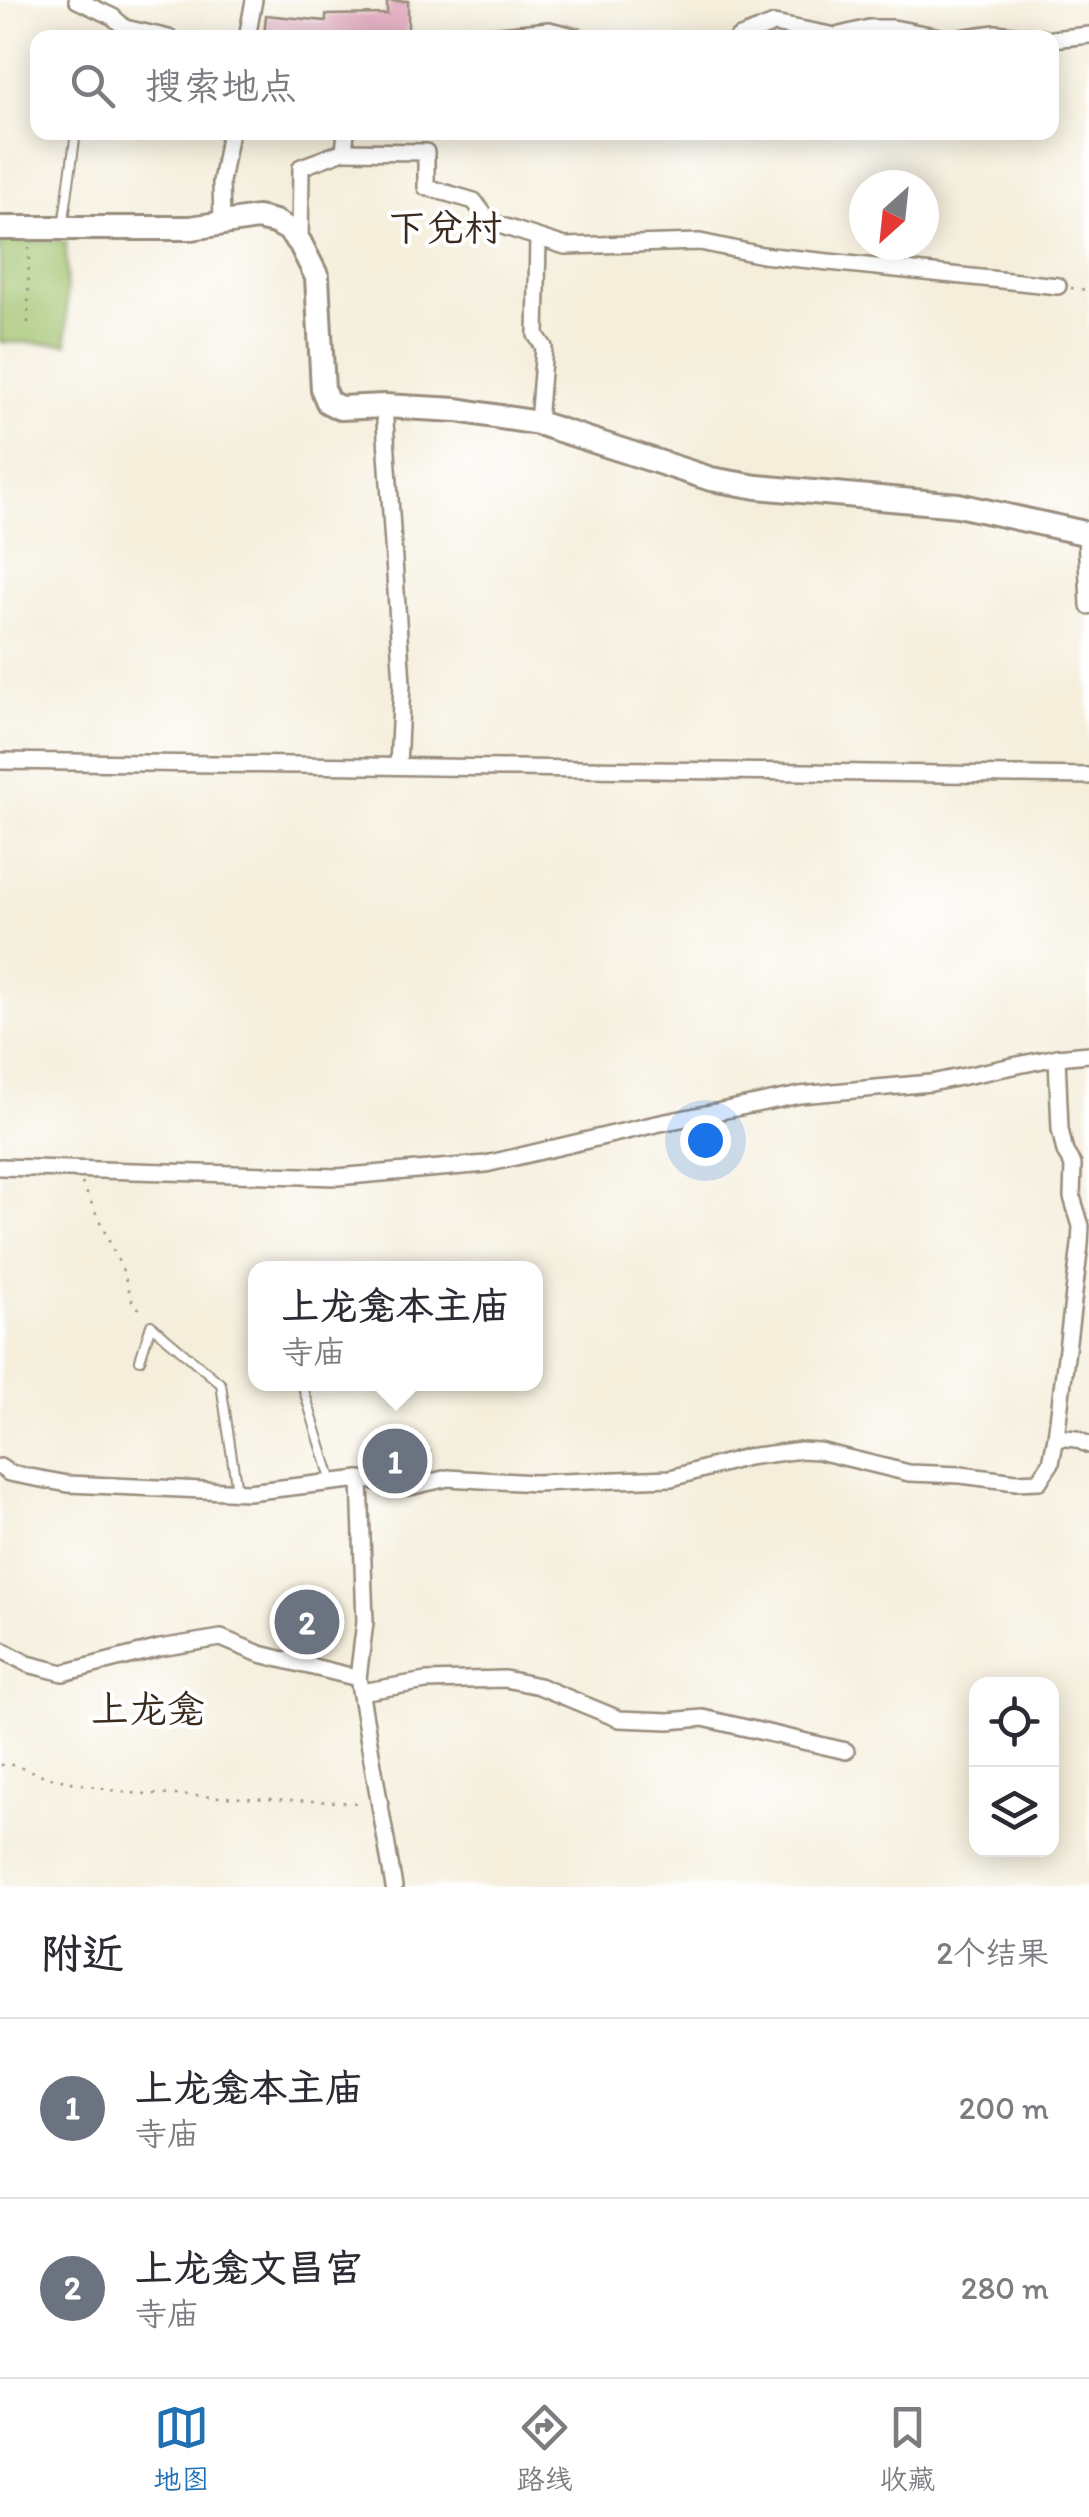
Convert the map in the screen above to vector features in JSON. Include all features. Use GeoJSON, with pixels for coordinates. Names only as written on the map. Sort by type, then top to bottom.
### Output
{"type":"FeatureCollection","features":[{"type":"Feature","properties":{"kind":"street"},"geometry":{"type":"LineString","coordinates":[[77,0],[113,17],[122,30]]}},
{"type":"Feature","properties":{"kind":"street"},"geometry":{"type":"LineString","coordinates":[[248,30],[254,0]]}},
{"type":"Feature","properties":{"kind":"street"},"geometry":{"type":"LineString","coordinates":[[759,30],[774,24],[805,30]]}},
{"type":"Feature","properties":{"kind":"street"},"geometry":{"type":"LineString","coordinates":[[861,30],[904,30]]}},
{"type":"Feature","properties":{"kind":"street"},"geometry":{"type":"LineString","coordinates":[[1059,38],[1089,35]]}},
{"type":"Feature","properties":{"kind":"street"},"geometry":{"type":"LineString","coordinates":[[222,224],[221,182],[229,140]]}},
{"type":"Feature","properties":{"kind":"street"},"geometry":{"type":"LineString","coordinates":[[344,151],[345,140]]}},
{"type":"Feature","properties":{"kind":"street"},"geometry":{"type":"LineString","coordinates":[[300,243],[302,167],[344,151],[426,152],[426,188],[474,201],[496,224],[565,246],[700,242],[762,255],[1058,286]]}},
{"type":"Feature","properties":{"kind":"street"},"geometry":{"type":"LineString","coordinates":[[0,228],[190,228],[257,218],[276,222],[300,243],[316,277],[323,390],[328,402],[340,408],[457,410],[538,422],[711,479],[794,491],[958,505],[1088,533],[1089,606]]}},
{"type":"Feature","properties":{"kind":"street"},"geometry":{"type":"LineString","coordinates":[[538,240],[536,334],[544,347],[538,422]]}},
{"type":"Feature","properties":{"kind":"street"},"geometry":{"type":"LineString","coordinates":[[384,406],[402,683],[398,766]]}},
{"type":"Feature","properties":{"kind":"street"},"geometry":{"type":"LineString","coordinates":[[0,762],[1089,776]]}},
{"type":"Feature","properties":{"kind":"street"},"geometry":{"type":"LineString","coordinates":[[0,1167],[336,1177],[486,1164],[800,1095],[932,1083],[1089,1054]]}},
{"type":"Feature","properties":{"kind":"street"},"geometry":{"type":"LineString","coordinates":[[0,1468],[9,1474],[68,1484],[237,1491],[360,1479],[410,1487],[448,1478],[588,1483],[672,1478],[747,1457],[801,1450],[909,1474],[1032,1483],[1046,1474],[1056,1437],[1081,1226],[1072,1197],[1073,1165],[1064,1152],[1060,1129],[1058,1057]]}},
{"type":"Feature","properties":{"kind":"street"},"geometry":{"type":"LineString","coordinates":[[1056,1437],[1089,1445]]}},
{"type":"Feature","properties":{"kind":"street"},"geometry":{"type":"LineString","coordinates":[[360,1479],[364,1622],[359,1685],[394,1887]]}},
{"type":"Feature","properties":{"kind":"street"},"geometry":{"type":"LineString","coordinates":[[0,1649],[28,1664],[63,1673],[160,1648],[220,1638],[359,1685],[505,1679],[538,1686],[619,1719],[703,1718],[846,1751]]}},
{"type":"Feature","properties":{"kind":"lane"},"geometry":{"type":"LineString","coordinates":[[62,227],[75,140]]}},
{"type":"Feature","properties":{"kind":"lane"},"geometry":{"type":"LineString","coordinates":[[140,1360],[150,1325],[221,1384],[237,1491]]}},
{"type":"Feature","properties":{"kind":"lane"},"geometry":{"type":"LineString","coordinates":[[304,1391],[332,1482]]}},
{"type":"Feature","properties":{"kind":"path"},"geometry":{"type":"LineString","coordinates":[[28,323],[30,227]]}},
{"type":"Feature","properties":{"kind":"path"},"geometry":{"type":"LineString","coordinates":[[76,1170],[123,1271],[132,1300],[150,1325]]}},
{"type":"Feature","properties":{"kind":"path"},"geometry":{"type":"LineString","coordinates":[[0,1765],[127,1793],[378,1804]]}},
{"type":"Feature","properties":{"kind":"green space"},"geometry":{"type":"Polygon","coordinates":[[[0,241],[66,241],[67,344],[0,342],[0,241]]]}},
{"type":"Feature","properties":{"kind":"building"},"geometry":{"type":"Polygon","coordinates":[[[387,1],[408,1],[408,30],[265,30],[266,15],[326,21],[326,15],[387,14],[387,1]]]}},
{"type":"Feature","properties":{"kind":"building"},"geometry":{"type":"Polygon","coordinates":[[[407,1448],[430,1451],[428,1471],[403,1475],[407,1448]]]}},
{"type":"Feature","properties":{"kind":"place","name":"上龙龛本主庙"},"geometry":{"type":"Point","coordinates":[395,1461]}},
{"type":"Feature","properties":{"kind":"place","name":"上龙龛文昌宫"},"geometry":{"type":"Point","coordinates":[307,1622]}},
{"type":"Feature","properties":{"kind":"district","name":"下兑村"},"geometry":{"type":"Point","coordinates":[445,228]}},
{"type":"Feature","properties":{"kind":"district","name":"上龙龛"},"geometry":{"type":"Point","coordinates":[148,1709]}}]}
